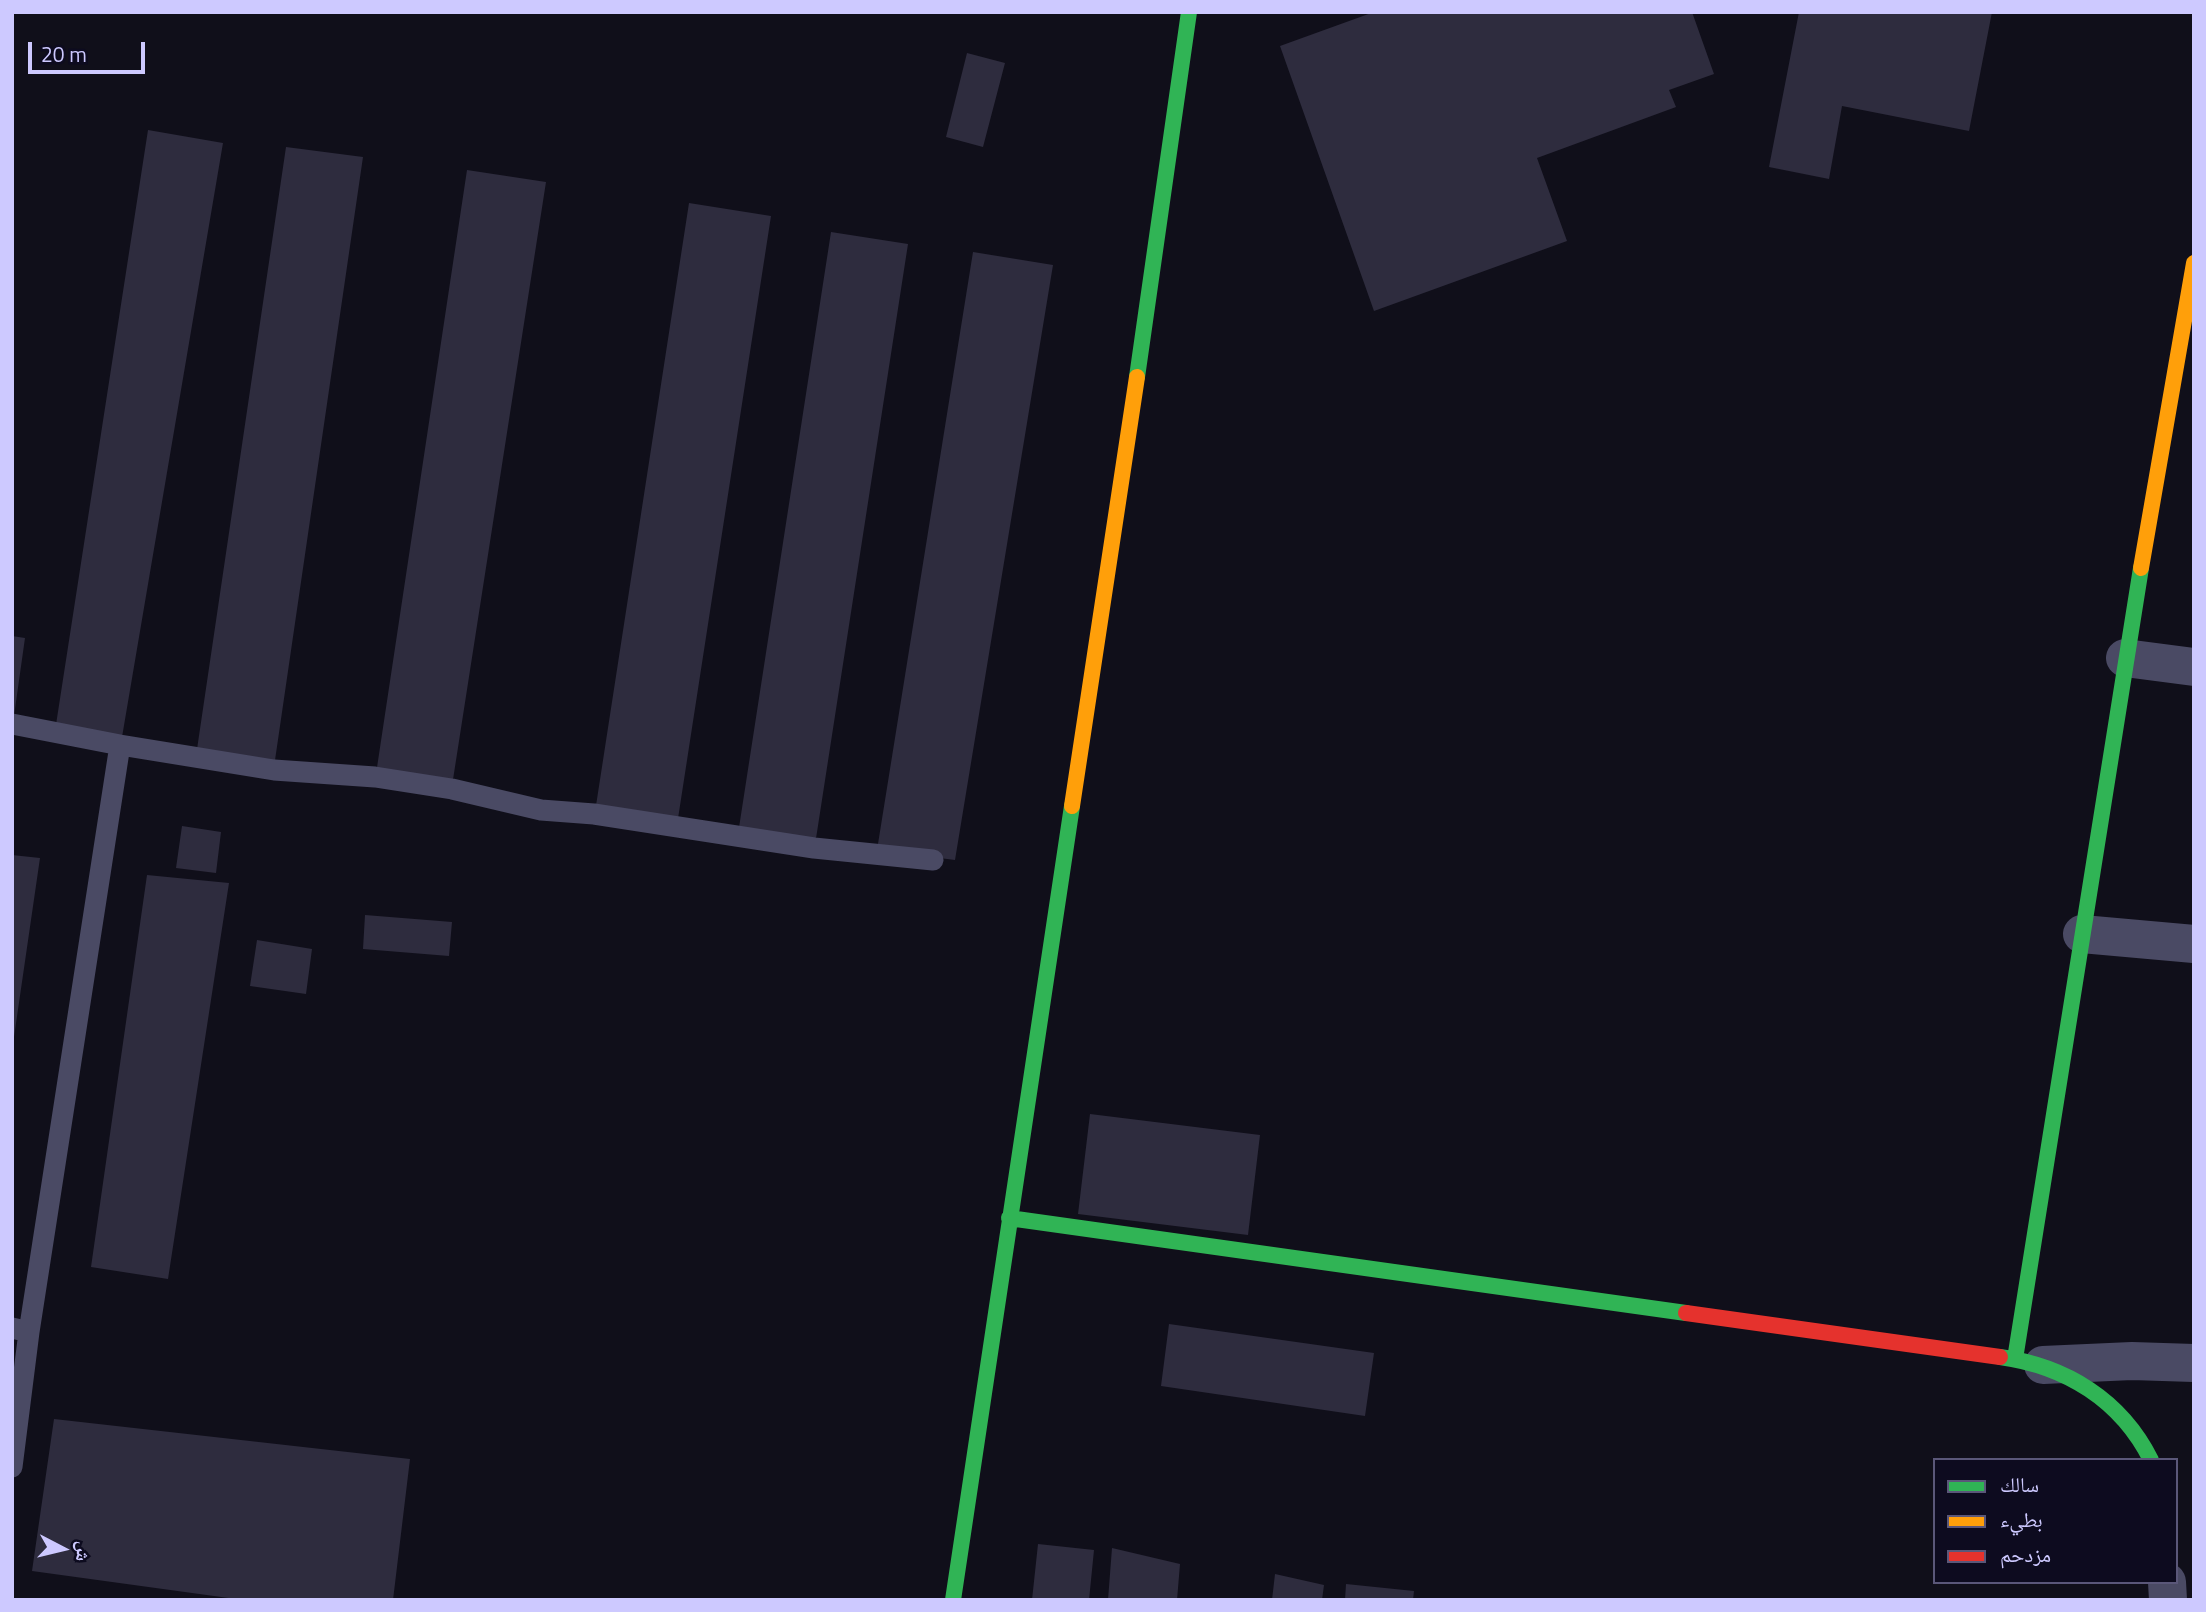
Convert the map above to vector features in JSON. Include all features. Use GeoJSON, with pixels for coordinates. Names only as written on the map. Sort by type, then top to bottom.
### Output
{"type":"FeatureCollection","features":[{"type":"Feature","properties":{"kind":"street"},"geometry":{"type":"LineString","coordinates":[[953,1600],[1153,271],[1189,12]]}},
{"type":"Feature","properties":{"kind":"street"},"geometry":{"type":"LineString","coordinates":[[2029,1362],[2082,934],[2125,658],[2194,262]]}},
{"type":"Feature","properties":{"kind":"street"},"geometry":{"type":"LineString","coordinates":[[2125,658],[2190,668]]}},
{"type":"Feature","properties":{"kind":"street"},"geometry":{"type":"LineString","coordinates":[[2082,934],[2194,944]]}},
{"type":"Feature","properties":{"kind":"street"},"geometry":{"type":"LineString","coordinates":[[1009,1218],[2029,1362],[2194,1363]]}},
{"type":"Feature","properties":{"kind":"street"},"geometry":{"type":"LineString","coordinates":[[2029,1362],[2094,1391],[2116,1409],[2135,1431],[2150,1458]]}},
{"type":"Feature","properties":{"kind":"lane"},"geometry":{"type":"LineString","coordinates":[[12,724],[274,770],[388,779],[452,789],[541,810],[594,814],[814,848],[933,860]]}},
{"type":"Feature","properties":{"kind":"lane"},"geometry":{"type":"LineString","coordinates":[[12,1467],[21,1330],[120,745]]}},
{"type":"Feature","properties":{"kind":"building"},"geometry":{"type":"Polygon","coordinates":[[[1374,12],[1692,12],[1714,74],[1669,90],[1676,107],[1537,158],[1567,241],[1374,311],[1280,46],[1374,12]]]}},
{"type":"Feature","properties":{"kind":"building"},"geometry":{"type":"Polygon","coordinates":[[[1799,12],[1992,12],[1969,131],[1842,106],[1829,179],[1769,167],[1799,12]]]}},
{"type":"Feature","properties":{"kind":"building"},"geometry":{"type":"Polygon","coordinates":[[[967,53],[1005,63],[983,147],[946,137],[967,53]]]}},
{"type":"Feature","properties":{"kind":"building"},"geometry":{"type":"Polygon","coordinates":[[[148,130],[223,143],[121,743],[55,731],[148,130]]]}},
{"type":"Feature","properties":{"kind":"building"},"geometry":{"type":"Polygon","coordinates":[[[286,147],[363,157],[274,767],[196,756],[286,147]]]}},
{"type":"Feature","properties":{"kind":"building"},"geometry":{"type":"Polygon","coordinates":[[[467,170],[546,182],[452,786],[376,774],[467,170]]]}},
{"type":"Feature","properties":{"kind":"building"},"geometry":{"type":"Polygon","coordinates":[[[689,203],[771,216],[677,825],[595,812],[689,203]]]}},
{"type":"Feature","properties":{"kind":"building"},"geometry":{"type":"Polygon","coordinates":[[[831,232],[908,244],[815,845],[738,834],[831,232]]]}},
{"type":"Feature","properties":{"kind":"building"},"geometry":{"type":"Polygon","coordinates":[[[973,252],[1053,265],[955,860],[877,850],[973,252]]]}},
{"type":"Feature","properties":{"kind":"building"},"geometry":{"type":"Polygon","coordinates":[[[12,636],[25,638],[14,716],[12,716],[12,636]]]}},
{"type":"Feature","properties":{"kind":"building"},"geometry":{"type":"Polygon","coordinates":[[[182,826],[221,832],[216,873],[176,868],[182,826]]]}},
{"type":"Feature","properties":{"kind":"building"},"geometry":{"type":"Polygon","coordinates":[[[12,855],[40,858],[14,1037],[12,1037],[12,855]]]}},
{"type":"Feature","properties":{"kind":"building"},"geometry":{"type":"Polygon","coordinates":[[[147,875],[229,883],[168,1279],[91,1267],[147,875]]]}},
{"type":"Feature","properties":{"kind":"building"},"geometry":{"type":"Polygon","coordinates":[[[365,915],[452,922],[449,956],[363,949],[365,915]]]}},
{"type":"Feature","properties":{"kind":"building"},"geometry":{"type":"Polygon","coordinates":[[[257,940],[312,949],[306,994],[250,986],[257,940]]]}},
{"type":"Feature","properties":{"kind":"building"},"geometry":{"type":"Polygon","coordinates":[[[1090,1114],[1260,1135],[1248,1235],[1078,1214],[1090,1114]]]}},
{"type":"Feature","properties":{"kind":"building"},"geometry":{"type":"Polygon","coordinates":[[[1169,1324],[1374,1353],[1365,1416],[1161,1386],[1169,1324]]]}},
{"type":"Feature","properties":{"kind":"building"},"geometry":{"type":"Polygon","coordinates":[[[54,1419],[410,1459],[393,1600],[243,1600],[32,1571],[54,1419]]]}},
{"type":"Feature","properties":{"kind":"building"},"geometry":{"type":"Polygon","coordinates":[[[1038,1544],[1094,1550],[1089,1600],[1032,1600],[1038,1544]]]}},
{"type":"Feature","properties":{"kind":"building"},"geometry":{"type":"Polygon","coordinates":[[[1112,1548],[1180,1564],[1177,1600],[1108,1600],[1112,1548]]]}},
{"type":"Feature","properties":{"kind":"building"},"geometry":{"type":"Polygon","coordinates":[[[1275,1574],[1324,1585],[1322,1600],[1272,1600],[1275,1574]]]}},
{"type":"Feature","properties":{"kind":"building"},"geometry":{"type":"Polygon","coordinates":[[[1346,1584],[1414,1591],[1413,1600],[1345,1600],[1346,1584]]]}},
{"type":"Feature","properties":{"kind":"traffic: fast"},"geometry":{"type":"LineString","coordinates":[[1137,377],[1189,12]]}},
{"type":"Feature","properties":{"kind":"traffic: fast"},"geometry":{"type":"LineString","coordinates":[[2015,1359],[2141,568]]}},
{"type":"Feature","properties":{"kind":"traffic: fast"},"geometry":{"type":"LineString","coordinates":[[953,1600],[1072,806]]}},
{"type":"Feature","properties":{"kind":"traffic: fast"},"geometry":{"type":"LineString","coordinates":[[1009,1218],[1686,1313]]}},
{"type":"Feature","properties":{"kind":"traffic: fast"},"geometry":{"type":"LineString","coordinates":[[2000,1357],[2047,1368],[2089,1389],[2124,1420],[2150,1458]]}},
{"type":"Feature","properties":{"kind":"traffic: slow"},"geometry":{"type":"LineString","coordinates":[[2141,568],[2194,263]]}},
{"type":"Feature","properties":{"kind":"traffic: slow"},"geometry":{"type":"LineString","coordinates":[[1072,806],[1137,377]]}},
{"type":"Feature","properties":{"kind":"traffic: jam"},"geometry":{"type":"LineString","coordinates":[[1686,1313],[2000,1357]]}}]}
